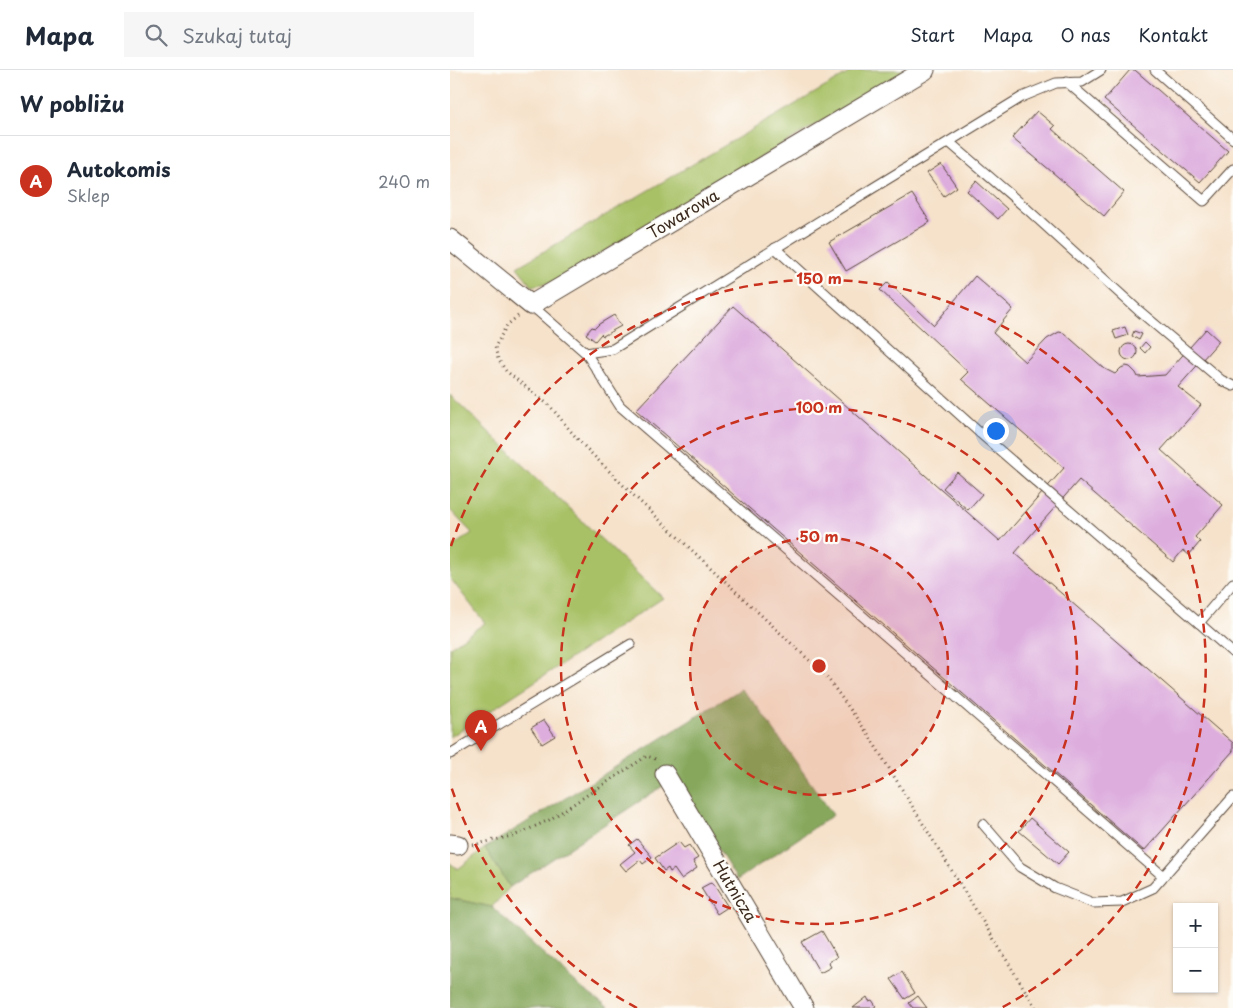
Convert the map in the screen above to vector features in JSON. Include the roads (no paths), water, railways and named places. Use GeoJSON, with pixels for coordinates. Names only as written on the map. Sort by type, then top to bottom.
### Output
{"type":"FeatureCollection","features":[{"type":"Feature","properties":{"kind":"street","name":"Towarowa"},"geometry":{"type":"LineString","coordinates":[[531,305],[925,70]]}},
{"type":"Feature","properties":{"kind":"street"},"geometry":{"type":"LineString","coordinates":[[450,239],[531,305]]}},
{"type":"Feature","properties":{"kind":"street","name":"Hutnicza"},"geometry":{"type":"LineString","coordinates":[[665,774],[804,1008]]}},
{"type":"Feature","properties":{"kind":"lane"},"geometry":{"type":"LineString","coordinates":[[586,353],[613,349],[1022,98],[1056,83],[1082,82],[1101,70]]}},
{"type":"Feature","properties":{"kind":"lane"},"geometry":{"type":"LineString","coordinates":[[1155,70],[1233,139]]}},
{"type":"Feature","properties":{"kind":"lane"},"geometry":{"type":"LineString","coordinates":[[1067,82],[1204,201],[1233,169]]}},
{"type":"Feature","properties":{"kind":"lane"},"geometry":{"type":"LineString","coordinates":[[949,142],[1027,209],[1138,310],[1221,380],[1233,386]]}},
{"type":"Feature","properties":{"kind":"lane"},"geometry":{"type":"LineString","coordinates":[[775,248],[981,434],[1233,654]]}},
{"type":"Feature","properties":{"kind":"lane"},"geometry":{"type":"LineString","coordinates":[[531,305],[586,353],[620,406],[1163,876]]}},
{"type":"Feature","properties":{"kind":"lane"},"geometry":{"type":"LineString","coordinates":[[1199,623],[1233,582]]}},
{"type":"Feature","properties":{"kind":"lane"},"geometry":{"type":"LineString","coordinates":[[450,754],[631,644]]}},
{"type":"Feature","properties":{"kind":"lane"},"geometry":{"type":"LineString","coordinates":[[983,824],[1020,867],[1055,888],[1093,903],[1122,902],[1152,888],[1233,797]]}},
{"type":"Feature","properties":{"kind":"place","name":"Autokomis"},"geometry":{"type":"Point","coordinates":[481,751]}}]}
